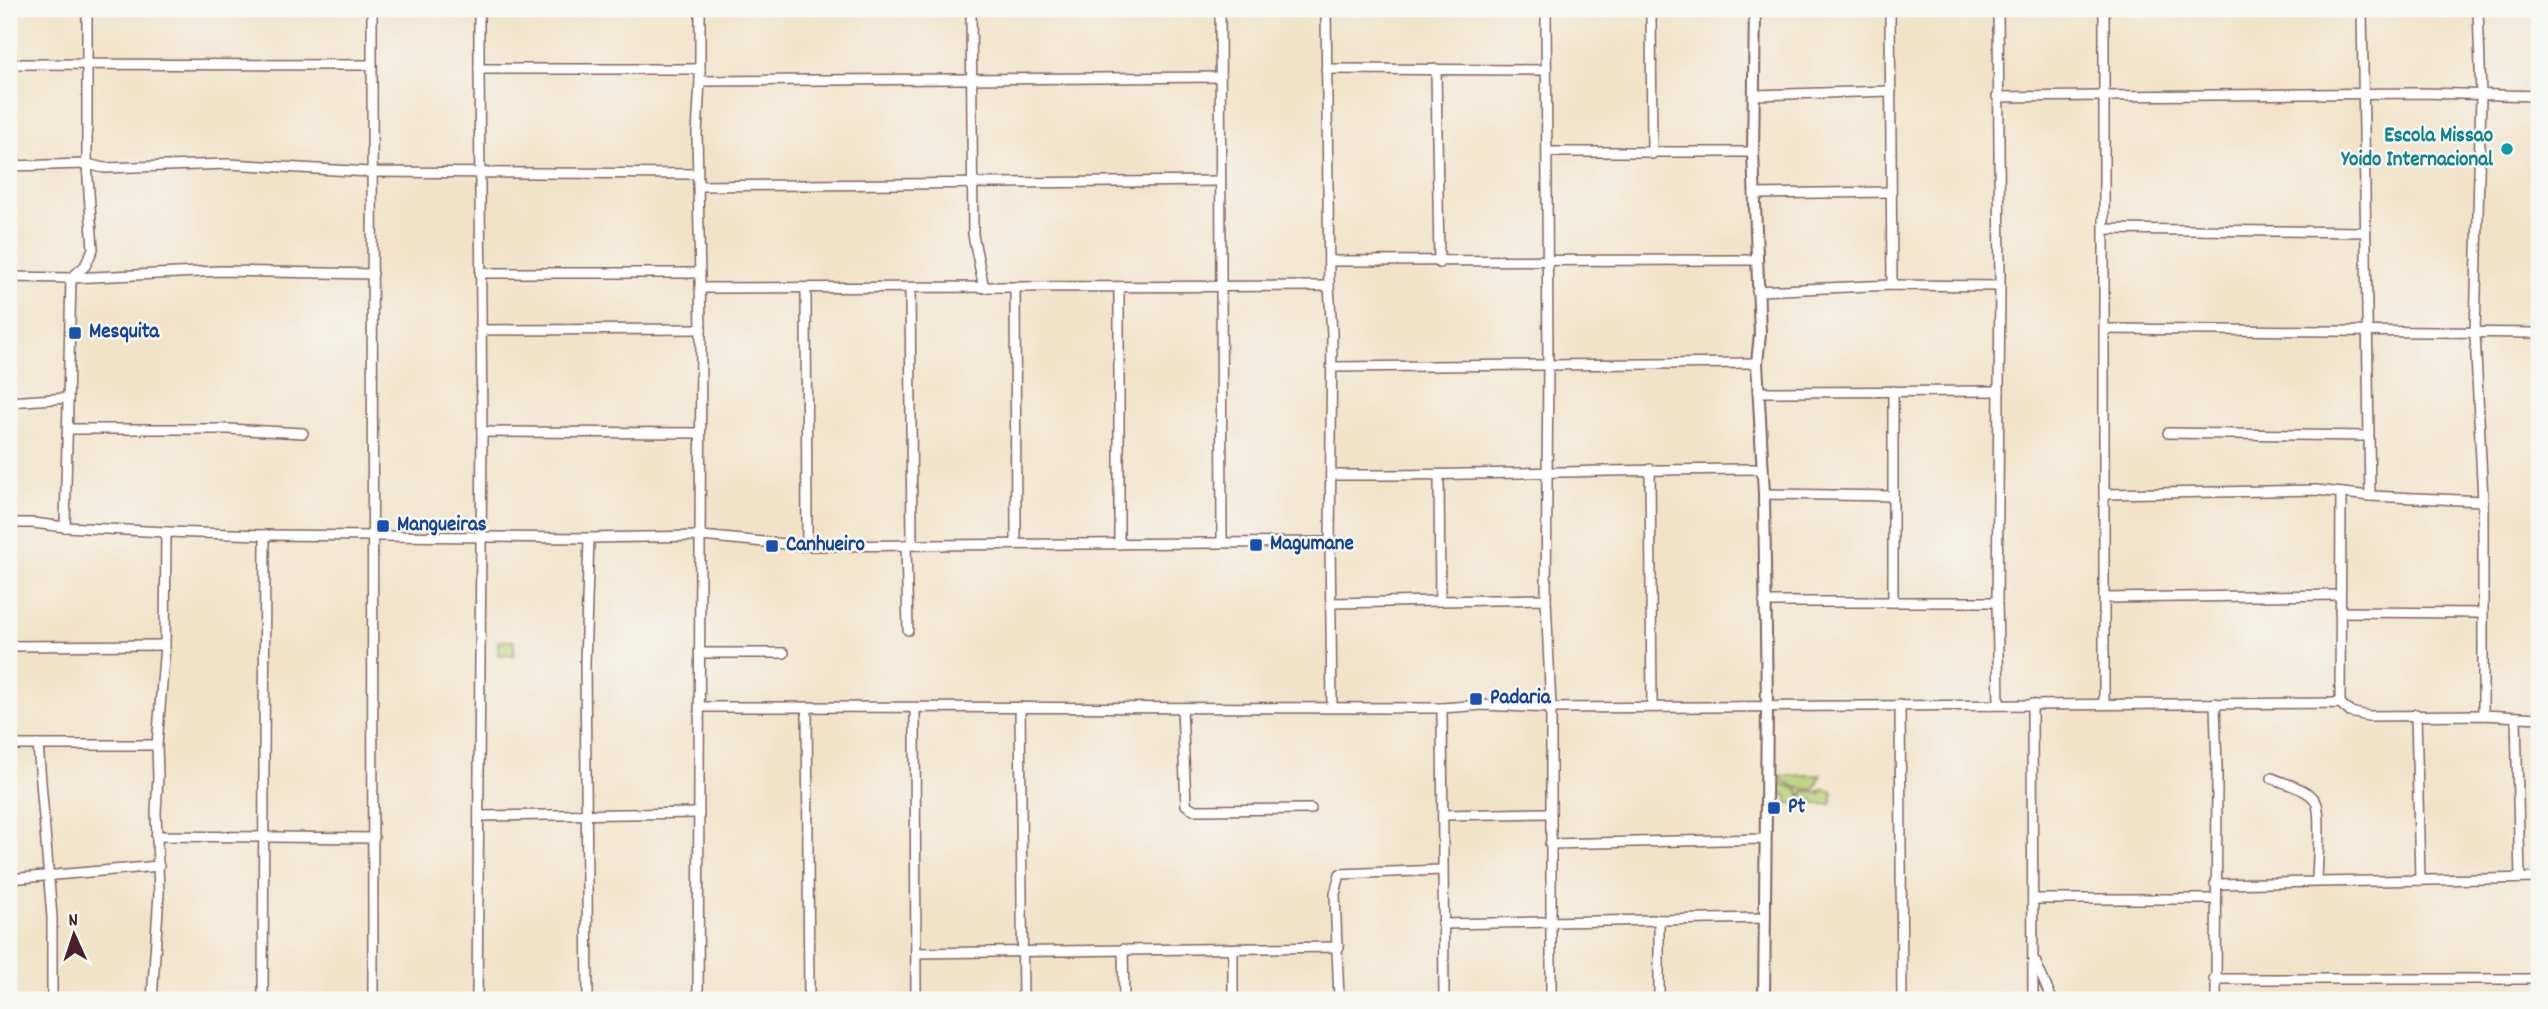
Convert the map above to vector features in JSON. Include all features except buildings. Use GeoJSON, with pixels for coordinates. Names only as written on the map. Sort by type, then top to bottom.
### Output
{"type":"FeatureCollection","features":[{"type":"Feature","properties":{"kind":"street"},"geometry":{"type":"LineString","coordinates":[[65,527],[71,278],[85,266],[93,249],[87,164],[87,9]]}},
{"type":"Feature","properties":{"kind":"street"},"geometry":{"type":"LineString","coordinates":[[372,9],[370,172],[373,274],[373,1000]]}},
{"type":"Feature","properties":{"kind":"street"},"geometry":{"type":"LineString","coordinates":[[477,1000],[482,432],[478,174],[479,9]]}},
{"type":"Feature","properties":{"kind":"street"},"geometry":{"type":"LineString","coordinates":[[698,1000],[701,329],[697,174],[700,9]]}},
{"type":"Feature","properties":{"kind":"street"},"geometry":{"type":"LineString","coordinates":[[971,9],[974,235],[984,288]]}},
{"type":"Feature","properties":{"kind":"street"},"geometry":{"type":"LineString","coordinates":[[1220,9],[1222,541]]}},
{"type":"Feature","properties":{"kind":"street"},"geometry":{"type":"LineString","coordinates":[[1326,9],[1332,367],[1332,707]]}},
{"type":"Feature","properties":{"kind":"street"},"geometry":{"type":"LineString","coordinates":[[1546,9],[1546,599],[1551,708],[1551,1000]]}},
{"type":"Feature","properties":{"kind":"street"},"geometry":{"type":"LineString","coordinates":[[1651,9],[1652,154]]}},
{"type":"Feature","properties":{"kind":"street"},"geometry":{"type":"LineString","coordinates":[[1755,9],[1753,152],[1760,334],[1757,363],[1764,494],[1767,706],[1764,1000]]}},
{"type":"Feature","properties":{"kind":"street"},"geometry":{"type":"LineString","coordinates":[[1890,9],[1892,285]]}},
{"type":"Feature","properties":{"kind":"street"},"geometry":{"type":"LineString","coordinates":[[1998,9],[1999,704]]}},
{"type":"Feature","properties":{"kind":"street"},"geometry":{"type":"LineString","coordinates":[[2104,703],[2105,9]]}},
{"type":"Feature","properties":{"kind":"street"},"geometry":{"type":"LineString","coordinates":[[2362,9],[2370,496]]}},
{"type":"Feature","properties":{"kind":"street"},"geometry":{"type":"LineString","coordinates":[[2478,9],[2481,95],[2475,334],[2483,501],[2483,715]]}},
{"type":"Feature","properties":{"kind":"street"},"geometry":{"type":"LineString","coordinates":[[9,64],[371,65]]}},
{"type":"Feature","properties":{"kind":"street"},"geometry":{"type":"LineString","coordinates":[[479,69],[700,69]]}},
{"type":"Feature","properties":{"kind":"street"},"geometry":{"type":"LineString","coordinates":[[1326,69],[1546,70]]}},
{"type":"Feature","properties":{"kind":"street"},"geometry":{"type":"LineString","coordinates":[[1436,69],[1440,262]]}},
{"type":"Feature","properties":{"kind":"street"},"geometry":{"type":"LineString","coordinates":[[700,80],[1220,77]]}},
{"type":"Feature","properties":{"kind":"street"},"geometry":{"type":"LineString","coordinates":[[1755,95],[1891,91]]}},
{"type":"Feature","properties":{"kind":"street"},"geometry":{"type":"LineString","coordinates":[[1997,97],[2362,94],[2539,96]]}},
{"type":"Feature","properties":{"kind":"street"},"geometry":{"type":"LineString","coordinates":[[1548,152],[1753,152]]}},
{"type":"Feature","properties":{"kind":"street"},"geometry":{"type":"LineString","coordinates":[[9,166],[87,164],[104,168],[228,164],[370,172],[697,174]]}},
{"type":"Feature","properties":{"kind":"street"},"geometry":{"type":"LineString","coordinates":[[698,186],[1220,181]]}},
{"type":"Feature","properties":{"kind":"street"},"geometry":{"type":"LineString","coordinates":[[1754,194],[1890,192]]}},
{"type":"Feature","properties":{"kind":"street"},"geometry":{"type":"LineString","coordinates":[[2106,229],[2365,233]]}},
{"type":"Feature","properties":{"kind":"street"},"geometry":{"type":"LineString","coordinates":[[1329,261],[1757,260]]}},
{"type":"Feature","properties":{"kind":"street"},"geometry":{"type":"LineString","coordinates":[[9,277],[71,278],[220,271],[373,274]]}},
{"type":"Feature","properties":{"kind":"street"},"geometry":{"type":"LineString","coordinates":[[480,274],[700,273]]}},
{"type":"Feature","properties":{"kind":"street"},"geometry":{"type":"LineString","coordinates":[[1757,291],[1892,285],[2000,286]]}},
{"type":"Feature","properties":{"kind":"street"},"geometry":{"type":"LineString","coordinates":[[700,288],[1329,286]]}},
{"type":"Feature","properties":{"kind":"street"},"geometry":{"type":"LineString","coordinates":[[1016,287],[1016,544]]}},
{"type":"Feature","properties":{"kind":"street"},"geometry":{"type":"LineString","coordinates":[[1119,287],[1119,544]]}},
{"type":"Feature","properties":{"kind":"street"},"geometry":{"type":"LineString","coordinates":[[806,288],[807,546]]}},
{"type":"Feature","properties":{"kind":"street"},"geometry":{"type":"LineString","coordinates":[[908,630],[910,288]]}},
{"type":"Feature","properties":{"kind":"street"},"geometry":{"type":"LineString","coordinates":[[480,330],[701,329]]}},
{"type":"Feature","properties":{"kind":"street"},"geometry":{"type":"LineString","coordinates":[[2105,329],[2539,333]]}},
{"type":"Feature","properties":{"kind":"street"},"geometry":{"type":"LineString","coordinates":[[1332,367],[1757,363]]}},
{"type":"Feature","properties":{"kind":"street"},"geometry":{"type":"LineString","coordinates":[[1893,391],[1893,601]]}},
{"type":"Feature","properties":{"kind":"street"},"geometry":{"type":"LineString","coordinates":[[1759,392],[1999,391]]}},
{"type":"Feature","properties":{"kind":"street"},"geometry":{"type":"LineString","coordinates":[[9,402],[68,398]]}},
{"type":"Feature","properties":{"kind":"street"},"geometry":{"type":"LineString","coordinates":[[69,429],[228,429],[303,433]]}},
{"type":"Feature","properties":{"kind":"street"},"geometry":{"type":"LineString","coordinates":[[482,432],[700,433]]}},
{"type":"Feature","properties":{"kind":"street"},"geometry":{"type":"LineString","coordinates":[[2168,433],[2368,436]]}},
{"type":"Feature","properties":{"kind":"street"},"geometry":{"type":"LineString","coordinates":[[1331,475],[1439,476],[1650,469],[1761,469]]}},
{"type":"Feature","properties":{"kind":"street"},"geometry":{"type":"LineString","coordinates":[[1650,469],[1652,705]]}},
{"type":"Feature","properties":{"kind":"street"},"geometry":{"type":"LineString","coordinates":[[1439,476],[1440,601]]}},
{"type":"Feature","properties":{"kind":"street"},"geometry":{"type":"LineString","coordinates":[[2105,494],[2316,490],[2370,496],[2483,501]]}},
{"type":"Feature","properties":{"kind":"street"},"geometry":{"type":"LineString","coordinates":[[2340,703],[2341,493]]}},
{"type":"Feature","properties":{"kind":"street"},"geometry":{"type":"LineString","coordinates":[[1764,494],[1892,496]]}},
{"type":"Feature","properties":{"kind":"street"},"geometry":{"type":"LineString","coordinates":[[9,523],[265,535],[481,538],[701,536],[807,546],[1330,542]]}},
{"type":"Feature","properties":{"kind":"street"},"geometry":{"type":"LineString","coordinates":[[152,1000],[159,866],[156,836],[157,745],[165,645],[166,532]]}},
{"type":"Feature","properties":{"kind":"street"},"geometry":{"type":"LineString","coordinates":[[263,1000],[265,535]]}},
{"type":"Feature","properties":{"kind":"street"},"geometry":{"type":"LineString","coordinates":[[589,538],[586,663],[589,1000]]}},
{"type":"Feature","properties":{"kind":"street"},"geometry":{"type":"LineString","coordinates":[[2104,598],[2340,595]]}},
{"type":"Feature","properties":{"kind":"street"},"geometry":{"type":"LineString","coordinates":[[1331,603],[1546,599]]}},
{"type":"Feature","properties":{"kind":"street"},"geometry":{"type":"LineString","coordinates":[[1764,601],[1997,602]]}},
{"type":"Feature","properties":{"kind":"street"},"geometry":{"type":"LineString","coordinates":[[2340,612],[2483,613]]}},
{"type":"Feature","properties":{"kind":"street"},"geometry":{"type":"LineString","coordinates":[[9,646],[165,645]]}},
{"type":"Feature","properties":{"kind":"street"},"geometry":{"type":"LineString","coordinates":[[699,653],[783,653]]}},
{"type":"Feature","properties":{"kind":"street"},"geometry":{"type":"LineString","coordinates":[[2215,703],[2216,1000]]}},
{"type":"Feature","properties":{"kind":"street"},"geometry":{"type":"LineString","coordinates":[[700,707],[1443,708],[1483,705],[1551,708],[1652,705],[2340,703],[2350,712],[2368,716],[2416,714],[2539,718]]}},
{"type":"Feature","properties":{"kind":"street"},"geometry":{"type":"LineString","coordinates":[[2032,704],[2033,1000]]}},
{"type":"Feature","properties":{"kind":"street"},"geometry":{"type":"LineString","coordinates":[[1900,705],[1902,1000]]}},
{"type":"Feature","properties":{"kind":"street"},"geometry":{"type":"LineString","coordinates":[[1020,707],[1023,1000]]}},
{"type":"Feature","properties":{"kind":"street"},"geometry":{"type":"LineString","coordinates":[[807,708],[809,1000]]}},
{"type":"Feature","properties":{"kind":"street"},"geometry":{"type":"LineString","coordinates":[[1182,708],[1186,805],[1195,810],[1311,809]]}},
{"type":"Feature","properties":{"kind":"street"},"geometry":{"type":"LineString","coordinates":[[1443,708],[1444,1000]]}},
{"type":"Feature","properties":{"kind":"street"},"geometry":{"type":"LineString","coordinates":[[915,709],[916,1000]]}},
{"type":"Feature","properties":{"kind":"street"},"geometry":{"type":"LineString","coordinates":[[2416,714],[2420,880]]}},
{"type":"Feature","properties":{"kind":"street"},"geometry":{"type":"LineString","coordinates":[[2516,718],[2520,878]]}},
{"type":"Feature","properties":{"kind":"street"},"geometry":{"type":"LineString","coordinates":[[9,745],[157,745]]}},
{"type":"Feature","properties":{"kind":"street"},"geometry":{"type":"LineString","coordinates":[[38,745],[52,917],[52,1000]]}},
{"type":"Feature","properties":{"kind":"street"},"geometry":{"type":"LineString","coordinates":[[2273,778],[2307,793],[2316,802],[2317,880]]}},
{"type":"Feature","properties":{"kind":"street"},"geometry":{"type":"LineString","coordinates":[[480,816],[699,813]]}},
{"type":"Feature","properties":{"kind":"street"},"geometry":{"type":"LineString","coordinates":[[1443,815],[1549,813]]}},
{"type":"Feature","properties":{"kind":"street"},"geometry":{"type":"LineString","coordinates":[[156,836],[374,838]]}},
{"type":"Feature","properties":{"kind":"street"},"geometry":{"type":"LineString","coordinates":[[1550,844],[1765,839]]}},
{"type":"Feature","properties":{"kind":"street"},"geometry":{"type":"LineString","coordinates":[[9,879],[159,866]]}},
{"type":"Feature","properties":{"kind":"street"},"geometry":{"type":"LineString","coordinates":[[1339,1000],[1335,894],[1340,874],[1442,870]]}},
{"type":"Feature","properties":{"kind":"street"},"geometry":{"type":"LineString","coordinates":[[2215,884],[2317,880],[2539,878]]}},
{"type":"Feature","properties":{"kind":"street"},"geometry":{"type":"LineString","coordinates":[[2033,899],[2215,899]]}},
{"type":"Feature","properties":{"kind":"street"},"geometry":{"type":"LineString","coordinates":[[1442,924],[1765,918]]}},
{"type":"Feature","properties":{"kind":"street"},"geometry":{"type":"LineString","coordinates":[[1659,920],[1659,1000]]}},
{"type":"Feature","properties":{"kind":"street"},"geometry":{"type":"LineString","coordinates":[[916,953],[1339,947]]}},
{"type":"Feature","properties":{"kind":"street"},"geometry":{"type":"LineString","coordinates":[[1123,949],[1124,1000]]}},
{"type":"Feature","properties":{"kind":"street"},"geometry":{"type":"LineString","coordinates":[[1233,950],[1233,1000]]}},
{"type":"Feature","properties":{"kind":"street"},"geometry":{"type":"LineString","coordinates":[[2033,956],[2052,1000]]}},
{"type":"Feature","properties":{"kind":"street"},"geometry":{"type":"LineString","coordinates":[[2214,979],[2539,979]]}},
{"type":"Feature","properties":{"kind":"green space"},"geometry":{"type":"Polygon","coordinates":[[[498,641],[514,641],[514,655],[498,655],[498,641]]]}},
{"type":"Feature","properties":{"kind":"green space"},"geometry":{"type":"Polygon","coordinates":[[[1821,775],[1815,789],[1794,786],[1776,776],[1821,775]]]}},
{"type":"Feature","properties":{"kind":"green space"},"geometry":{"type":"Polygon","coordinates":[[[1776,784],[1799,790],[1802,804],[1787,804],[1788,797],[1777,790],[1776,784]]]}},
{"type":"Feature","properties":{"kind":"green space"},"geometry":{"type":"Polygon","coordinates":[[[1803,791],[1822,795],[1819,791],[1833,792],[1831,804],[1813,804],[1812,799],[1802,795],[1803,791]]]}},
{"type":"Feature","properties":{"kind":"place","name":"Escola Missao Yoido Internacional"},"geometry":{"type":"Point","coordinates":[2507,149]}},
{"type":"Feature","properties":{"kind":"place","name":"Mesquita"},"geometry":{"type":"Point","coordinates":[75,333]}},
{"type":"Feature","properties":{"kind":"place","name":"Mangueiras"},"geometry":{"type":"Point","coordinates":[383,526]}},
{"type":"Feature","properties":{"kind":"place","name":"Magumane"},"geometry":{"type":"Point","coordinates":[1256,545]}},
{"type":"Feature","properties":{"kind":"place","name":"Canhueiro"},"geometry":{"type":"Point","coordinates":[772,546]}},
{"type":"Feature","properties":{"kind":"place","name":"Padaria"},"geometry":{"type":"Point","coordinates":[1476,699]}},
{"type":"Feature","properties":{"kind":"place","name":"Pt"},"geometry":{"type":"Point","coordinates":[1774,808]}}]}
